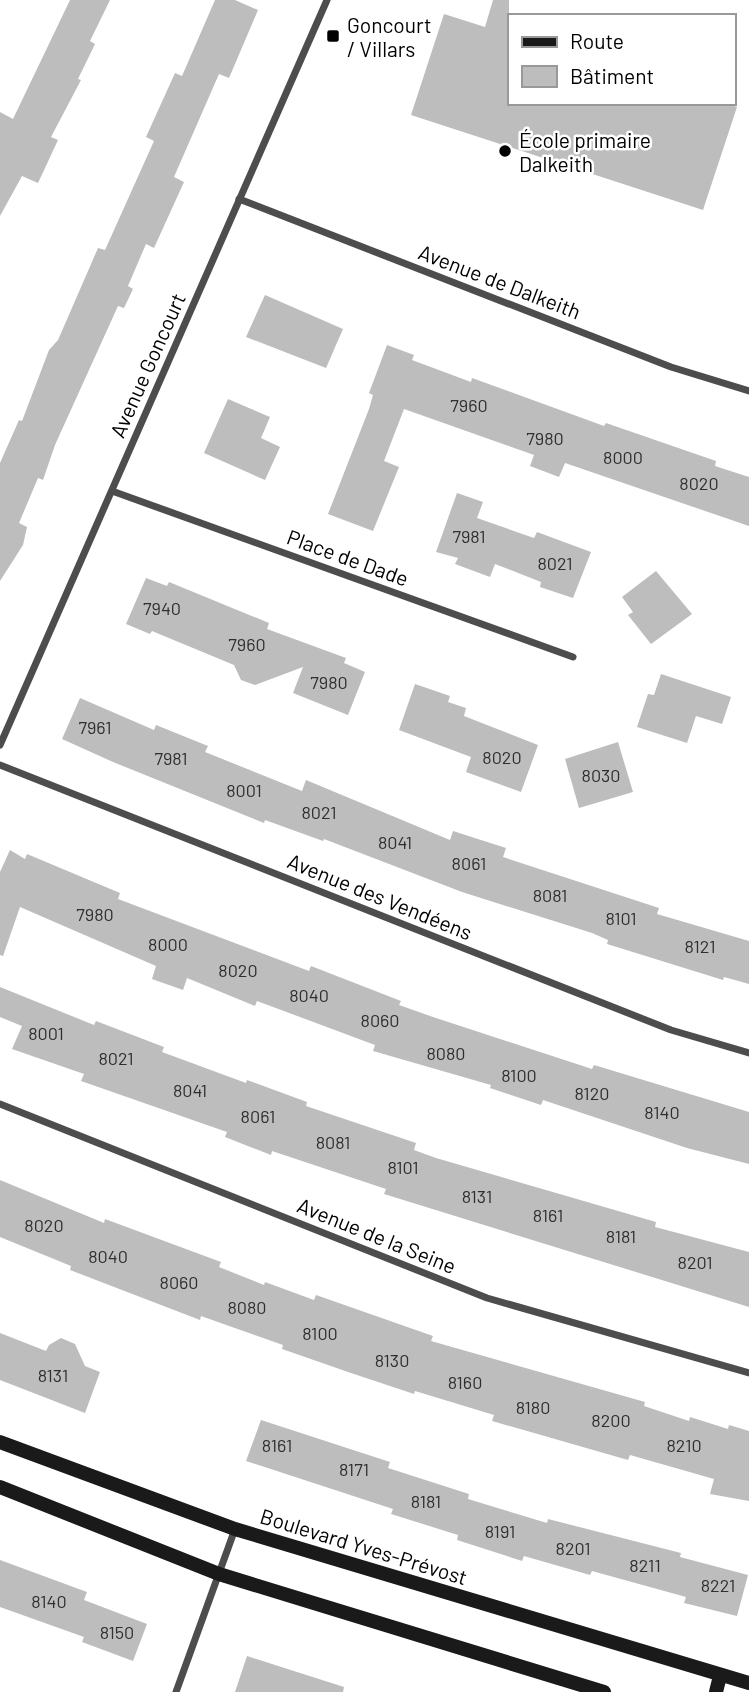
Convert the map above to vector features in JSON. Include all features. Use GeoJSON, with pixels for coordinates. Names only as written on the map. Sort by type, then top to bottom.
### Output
{"type":"FeatureCollection","features":[{"type":"Feature","properties":{"kind":"street","name":"Avenue Goncourt"},"geometry":{"type":"LineString","coordinates":[[0,745],[327,0]]}},
{"type":"Feature","properties":{"kind":"street","name":"Avenue de Dalkeith"},"geometry":{"type":"LineString","coordinates":[[239,199],[671,367],[749,391]]}},
{"type":"Feature","properties":{"kind":"street","name":"Place de Dade"},"geometry":{"type":"LineString","coordinates":[[112,491],[573,657]]}},
{"type":"Feature","properties":{"kind":"street","name":"Avenue des Vendéens"},"geometry":{"type":"LineString","coordinates":[[0,765],[671,1030],[749,1053]]}},
{"type":"Feature","properties":{"kind":"street","name":"Avenue de la Seine"},"geometry":{"type":"LineString","coordinates":[[0,1104],[487,1298],[749,1373]]}},
{"type":"Feature","properties":{"kind":"street","name":"Boulevard Yves-Prévost"},"geometry":{"type":"LineString","coordinates":[[0,1442],[235,1529],[749,1683]]}},
{"type":"Feature","properties":{"kind":"street"},"geometry":{"type":"LineString","coordinates":[[0,1487],[219,1573],[604,1692]]}},
{"type":"Feature","properties":{"kind":"street"},"geometry":{"type":"LineString","coordinates":[[176,1692],[235,1529]]}},
{"type":"Feature","properties":{"kind":"street"},"geometry":{"type":"LineString","coordinates":[[716,1692],[720,1676]]}},
{"type":"Feature","properties":{"kind":"building"},"geometry":{"type":"Polygon","coordinates":[[[70,0],[110,0],[90,41],[95,44],[78,79],[81,80],[51,137],[58,140],[38,183],[22,176],[0,216],[0,112],[13,119],[70,0]]]}},
{"type":"Feature","properties":{"kind":"building"},"geometry":{"type":"Polygon","coordinates":[[[215,0],[235,0],[258,10],[229,78],[219,74],[174,177],[184,182],[154,248],[146,244],[128,286],[133,289],[124,308],[118,306],[55,445],[43,480],[38,478],[19,523],[27,527],[23,545],[0,581],[0,463],[19,420],[22,421],[49,350],[58,340],[98,248],[105,250],[154,141],[146,137],[175,73],[182,76],[215,0]]]}},
{"type":"Feature","properties":{"kind":"building"},"geometry":{"type":"Polygon","coordinates":[[[493,0],[509,0],[508,105],[737,107],[703,210],[411,115],[444,14],[485,27],[493,0]]]}},
{"type":"Feature","properties":{"kind":"building"},"geometry":{"type":"Polygon","coordinates":[[[265,295],[343,329],[326,368],[246,337],[265,295]]]}},
{"type":"Feature","properties":{"kind":"building"},"geometry":{"type":"Polygon","coordinates":[[[387,345],[414,355],[412,360],[471,382],[472,378],[604,426],[606,423],[716,461],[715,466],[749,477],[749,526],[565,463],[559,477],[530,466],[534,455],[404,409],[384,461],[399,467],[373,531],[328,514],[369,409],[373,395],[369,393],[387,345]]]}},
{"type":"Feature","properties":{"kind":"building"},"geometry":{"type":"Polygon","coordinates":[[[228,399],[270,417],[261,438],[280,447],[265,480],[204,453],[228,399]]]}},
{"type":"Feature","properties":{"kind":"building"},"geometry":{"type":"Polygon","coordinates":[[[457,493],[483,502],[477,518],[534,538],[537,532],[591,552],[573,598],[540,587],[541,582],[495,564],[490,577],[455,564],[458,558],[436,552],[457,493]]]}},
{"type":"Feature","properties":{"kind":"building"},"geometry":{"type":"Polygon","coordinates":[[[656,571],[692,614],[651,644],[628,615],[633,612],[622,597],[656,571]]]}},
{"type":"Feature","properties":{"kind":"building"},"geometry":{"type":"Polygon","coordinates":[[[146,578],[167,586],[169,582],[269,623],[267,629],[346,658],[344,663],[365,672],[348,715],[293,693],[303,667],[255,685],[241,680],[234,665],[152,631],[150,634],[126,624],[146,578]]]}},
{"type":"Feature","properties":{"kind":"building"},"geometry":{"type":"Polygon","coordinates":[[[661,674],[731,697],[722,724],[696,716],[687,743],[637,727],[648,694],[654,695],[661,674]]]}},
{"type":"Feature","properties":{"kind":"building"},"geometry":{"type":"Polygon","coordinates":[[[415,684],[450,696],[448,702],[466,708],[464,716],[538,745],[521,792],[466,772],[471,757],[399,730],[415,684]]]}},
{"type":"Feature","properties":{"kind":"building"},"geometry":{"type":"Polygon","coordinates":[[[80,698],[154,730],[156,725],[208,746],[205,752],[302,791],[306,780],[450,840],[453,831],[506,848],[503,857],[659,908],[657,914],[749,941],[749,984],[724,977],[723,980],[607,944],[608,940],[592,933],[462,892],[324,839],[323,841],[265,820],[264,823],[113,762],[62,739],[80,698]]]}},
{"type":"Feature","properties":{"kind":"building"},"geometry":{"type":"Polygon","coordinates":[[[618,742],[633,792],[579,808],[565,759],[618,742]]]}},
{"type":"Feature","properties":{"kind":"building"},"geometry":{"type":"Polygon","coordinates":[[[10,850],[25,859],[27,854],[120,893],[118,899],[309,971],[311,966],[401,1001],[399,1005],[592,1069],[594,1065],[749,1112],[749,1164],[687,1148],[543,1100],[541,1105],[490,1088],[491,1085],[373,1051],[375,1045],[257,1001],[255,1006],[187,978],[183,990],[152,979],[156,966],[20,907],[3,956],[0,955],[0,872],[10,850]]]}},
{"type":"Feature","properties":{"kind":"building"},"geometry":{"type":"Polygon","coordinates":[[[0,987],[94,1025],[96,1021],[164,1047],[162,1052],[307,1102],[306,1106],[416,1143],[414,1150],[436,1158],[656,1222],[655,1227],[749,1252],[749,1307],[384,1194],[386,1189],[272,1151],[271,1155],[225,1137],[227,1132],[81,1081],[84,1074],[12,1049],[22,1026],[0,1017],[0,987]]]}},
{"type":"Feature","properties":{"kind":"building"},"geometry":{"type":"Polygon","coordinates":[[[0,1180],[104,1223],[105,1219],[221,1262],[219,1267],[264,1285],[265,1282],[314,1300],[316,1295],[433,1336],[431,1341],[645,1402],[644,1406],[689,1421],[690,1417],[728,1429],[729,1425],[749,1431],[749,1501],[710,1494],[714,1479],[630,1455],[628,1460],[492,1421],[494,1415],[415,1391],[414,1394],[351,1373],[282,1349],[283,1345],[201,1316],[200,1320],[70,1270],[71,1266],[0,1237],[0,1180]]]}},
{"type":"Feature","properties":{"kind":"building"},"geometry":{"type":"Polygon","coordinates":[[[0,1333],[46,1351],[49,1345],[61,1338],[75,1344],[85,1366],[100,1372],[85,1413],[0,1380],[0,1333]]]}},
{"type":"Feature","properties":{"kind":"building"},"geometry":{"type":"Polygon","coordinates":[[[261,1420],[390,1462],[388,1468],[469,1494],[468,1499],[547,1523],[548,1519],[681,1553],[680,1557],[748,1575],[737,1616],[684,1603],[686,1597],[592,1571],[590,1575],[524,1556],[522,1561],[457,1540],[458,1535],[391,1514],[393,1509],[246,1461],[261,1420]]]}},
{"type":"Feature","properties":{"kind":"building"},"geometry":{"type":"Polygon","coordinates":[[[0,1560],[87,1592],[84,1600],[147,1624],[133,1661],[82,1642],[84,1637],[0,1607],[0,1560]]]}},
{"type":"Feature","properties":{"kind":"building"},"geometry":{"type":"Polygon","coordinates":[[[247,1656],[344,1687],[343,1692],[235,1692],[247,1656]]]}},
{"type":"Feature","properties":{"kind":"place","name":"Goncourt / Villars"},"geometry":{"type":"Point","coordinates":[333,36]}},
{"type":"Feature","properties":{"kind":"place","name":"École primaire Dalkeith"},"geometry":{"type":"Point","coordinates":[505,151]}}]}
